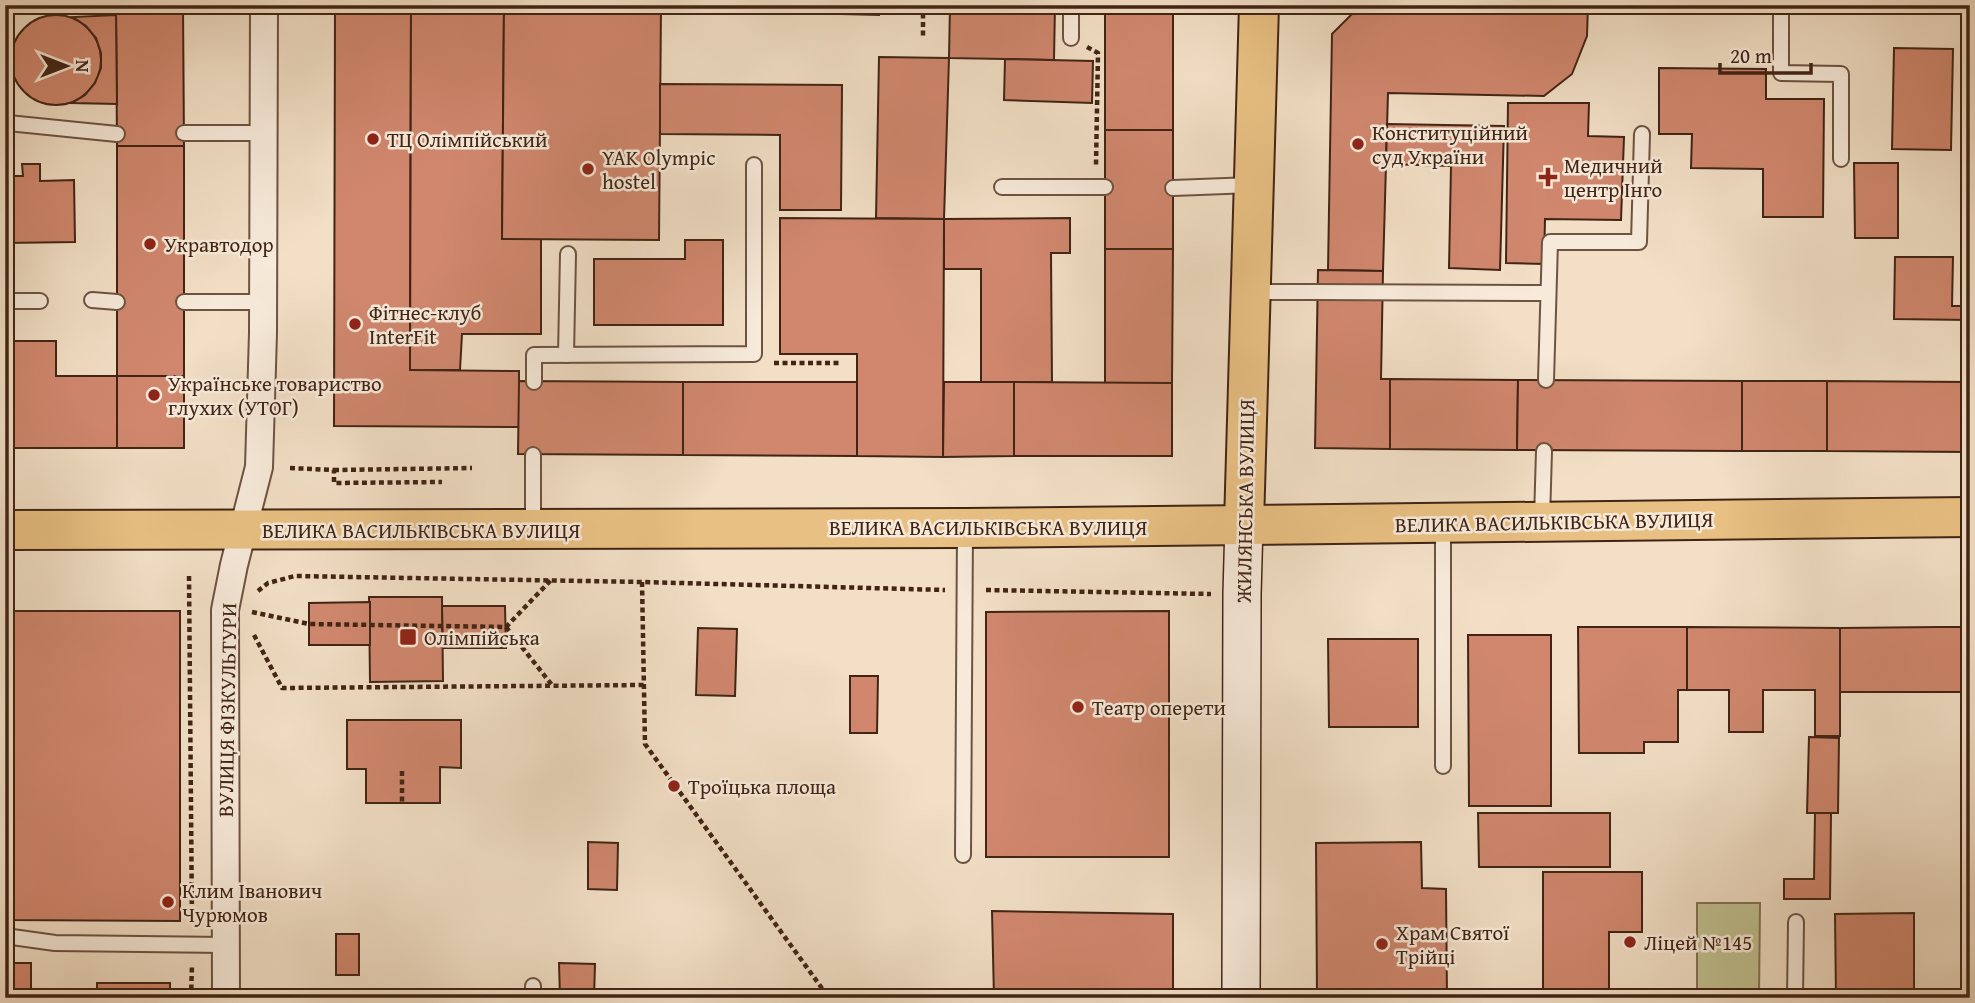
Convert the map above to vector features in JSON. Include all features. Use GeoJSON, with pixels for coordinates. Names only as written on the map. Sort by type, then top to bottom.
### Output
{"type":"FeatureCollection","features":[{"type":"Feature","properties":{"kind":"main road","name":"ЖИЛЯНСЬКА ВУЛИЦЯ"},"geometry":{"type":"LineString","coordinates":[[1241,998],[1242,594],[1259,5]]}},
{"type":"Feature","properties":{"kind":"main road","name":"ВЕЛИКА ВАСИЛЬКІВСЬКА ВУЛИЦЯ"},"geometry":{"type":"LineString","coordinates":[[5,530],[965,528],[1970,517]]}},
{"type":"Feature","properties":{"kind":"street","name":"ВУЛИЦЯ ФІЗКУЛЬТУРИ"},"geometry":{"type":"LineString","coordinates":[[226,998],[225,610],[259,467],[263,302],[264,5]]}},
{"type":"Feature","properties":{"kind":"lane"},"geometry":{"type":"LineString","coordinates":[[1071,5],[1071,38]]}},
{"type":"Feature","properties":{"kind":"lane"},"geometry":{"type":"LineString","coordinates":[[1781,5],[1781,73],[1841,74],[1841,159]]}},
{"type":"Feature","properties":{"kind":"lane"},"geometry":{"type":"LineString","coordinates":[[8,123],[117,134]]}},
{"type":"Feature","properties":{"kind":"lane"},"geometry":{"type":"LineString","coordinates":[[184,133],[263,132]]}},
{"type":"Feature","properties":{"kind":"lane"},"geometry":{"type":"LineString","coordinates":[[1546,380],[1550,242],[1639,242],[1642,134]]}},
{"type":"Feature","properties":{"kind":"lane"},"geometry":{"type":"LineString","coordinates":[[534,382],[534,355],[754,354],[754,165]]}},
{"type":"Feature","properties":{"kind":"lane"},"geometry":{"type":"LineString","coordinates":[[1173,188],[1254,185]]}},
{"type":"Feature","properties":{"kind":"lane"},"geometry":{"type":"LineString","coordinates":[[1002,187],[1100,187]]}},
{"type":"Feature","properties":{"kind":"lane"},"geometry":{"type":"LineString","coordinates":[[566,355],[568,254]]}},
{"type":"Feature","properties":{"kind":"lane"},"geometry":{"type":"LineString","coordinates":[[1250,292],[1548,292]]}},
{"type":"Feature","properties":{"kind":"lane"},"geometry":{"type":"LineString","coordinates":[[92,300],[117,302]]}},
{"type":"Feature","properties":{"kind":"lane"},"geometry":{"type":"LineString","coordinates":[[5,301],[40,301]]}},
{"type":"Feature","properties":{"kind":"lane"},"geometry":{"type":"LineString","coordinates":[[184,302],[263,302]]}},
{"type":"Feature","properties":{"kind":"lane"},"geometry":{"type":"LineString","coordinates":[[1542,522],[1544,450]]}},
{"type":"Feature","properties":{"kind":"lane"},"geometry":{"type":"LineString","coordinates":[[533,455],[533,529]]}},
{"type":"Feature","properties":{"kind":"lane"},"geometry":{"type":"LineString","coordinates":[[1443,523],[1443,766]]}},
{"type":"Feature","properties":{"kind":"lane"},"geometry":{"type":"LineString","coordinates":[[963,855],[965,528]]}},
{"type":"Feature","properties":{"kind":"lane"},"geometry":{"type":"LineString","coordinates":[[1795,998],[1796,922]]}},
{"type":"Feature","properties":{"kind":"lane"},"geometry":{"type":"LineString","coordinates":[[5,936],[55,943],[226,945]]}},
{"type":"Feature","properties":{"kind":"path"},"geometry":{"type":"LineString","coordinates":[[923,5],[923,36]]}},
{"type":"Feature","properties":{"kind":"path"},"geometry":{"type":"LineString","coordinates":[[1071,38],[1098,53],[1100,187]]}},
{"type":"Feature","properties":{"kind":"path"},"geometry":{"type":"LineString","coordinates":[[754,354],[773,363],[842,363]]}},
{"type":"Feature","properties":{"kind":"path"},"geometry":{"type":"LineString","coordinates":[[290,468],[472,468]]}},
{"type":"Feature","properties":{"kind":"path"},"geometry":{"type":"LineString","coordinates":[[334,470],[334,483],[442,482]]}},
{"type":"Feature","properties":{"kind":"path"},"geometry":{"type":"LineString","coordinates":[[189,576],[191,998]]}},
{"type":"Feature","properties":{"kind":"path"},"geometry":{"type":"LineString","coordinates":[[255,593],[268,583],[295,576],[1213,594]]}},
{"type":"Feature","properties":{"kind":"path"},"geometry":{"type":"LineString","coordinates":[[241,610],[309,624],[506,626],[551,580]]}},
{"type":"Feature","properties":{"kind":"path"},"geometry":{"type":"LineString","coordinates":[[642,582],[645,744],[829,998]]}},
{"type":"Feature","properties":{"kind":"path"},"geometry":{"type":"LineString","coordinates":[[506,626],[552,685]]}},
{"type":"Feature","properties":{"kind":"path"},"geometry":{"type":"LineString","coordinates":[[253,632],[282,688],[644,685]]}},
{"type":"Feature","properties":{"kind":"path"},"geometry":{"type":"LineString","coordinates":[[402,771],[402,803]]}},
{"type":"Feature","properties":{"kind":"shaded area"},"geometry":{"type":"Polygon","coordinates":[[[1697,903],[1760,903],[1759,998],[1697,998],[1697,903]]]}},
{"type":"Feature","properties":{"kind":"building"},"geometry":{"type":"Polygon","coordinates":[[[116,5],[183,5],[184,146],[117,146],[116,5]]]}},
{"type":"Feature","properties":{"kind":"building","name":"ТЦ Олімпійський"},"geometry":{"type":"Polygon","coordinates":[[[335,5],[411,5],[410,370],[519,371],[519,427],[334,426],[335,5]]]}},
{"type":"Feature","properties":{"kind":"building"},"geometry":{"type":"Polygon","coordinates":[[[411,5],[504,5],[502,239],[541,239],[541,334],[462,334],[460,370],[410,370],[411,5]]]}},
{"type":"Feature","properties":{"kind":"building"},"geometry":{"type":"Polygon","coordinates":[[[504,5],[661,5],[659,240],[502,239],[504,5]]]}},
{"type":"Feature","properties":{"kind":"building"},"geometry":{"type":"Polygon","coordinates":[[[719,5],[880,5],[879,15],[718,11],[719,5]]]}},
{"type":"Feature","properties":{"kind":"building"},"geometry":{"type":"Polygon","coordinates":[[[950,5],[1055,5],[1054,60],[949,58],[950,5]]]}},
{"type":"Feature","properties":{"kind":"building"},"geometry":{"type":"Polygon","coordinates":[[[1105,5],[1173,5],[1173,130],[1105,130],[1105,5]]]}},
{"type":"Feature","properties":{"kind":"building","name":"Конституційний суд України"},"geometry":{"type":"Polygon","coordinates":[[[1361,5],[1588,5],[1587,36],[1572,74],[1544,96],[1388,93],[1383,271],[1328,270],[1332,34],[1361,5]]]}},
{"type":"Feature","properties":{"kind":"building"},"geometry":{"type":"Polygon","coordinates":[[[56,15],[73,18],[88,28],[98,43],[101,60],[98,77],[88,92],[73,102],[56,105],[39,102],[24,92],[14,77],[11,60],[14,43],[24,28],[39,18],[56,15]]]}},
{"type":"Feature","properties":{"kind":"building"},"geometry":{"type":"Polygon","coordinates":[[[116,15],[117,104],[72,103],[85,95],[95,83],[101,68],[101,53],[96,38],[86,26],[73,17],[116,15]]]}},
{"type":"Feature","properties":{"kind":"building"},"geometry":{"type":"Polygon","coordinates":[[[1894,48],[1953,49],[1951,150],[1892,149],[1894,48]]]}},
{"type":"Feature","properties":{"kind":"building"},"geometry":{"type":"Polygon","coordinates":[[[879,57],[949,58],[944,219],[876,218],[879,57]]]}},
{"type":"Feature","properties":{"kind":"building"},"geometry":{"type":"Polygon","coordinates":[[[1005,59],[1093,61],[1092,103],[1004,100],[1005,59]]]}},
{"type":"Feature","properties":{"kind":"building"},"geometry":{"type":"Polygon","coordinates":[[[1659,68],[1766,69],[1766,99],[1824,99],[1823,217],[1763,217],[1763,169],[1691,168],[1692,134],[1659,134],[1659,68]]]}},
{"type":"Feature","properties":{"kind":"building"},"geometry":{"type":"Polygon","coordinates":[[[660,84],[842,85],[841,210],[780,210],[780,135],[660,134],[660,84]]]}},
{"type":"Feature","properties":{"kind":"building"},"geometry":{"type":"Polygon","coordinates":[[[1508,103],[1589,103],[1588,136],[1624,137],[1621,220],[1545,219],[1544,264],[1506,263],[1508,103]]]}},
{"type":"Feature","properties":{"kind":"building"},"geometry":{"type":"Polygon","coordinates":[[[1387,124],[1504,126],[1500,270],[1449,268],[1451,166],[1386,164],[1387,124]]]}},
{"type":"Feature","properties":{"kind":"building"},"geometry":{"type":"Polygon","coordinates":[[[1105,130],[1173,130],[1173,249],[1105,249],[1105,130]]]}},
{"type":"Feature","properties":{"kind":"building","name":"Укравтодор"},"geometry":{"type":"Polygon","coordinates":[[[117,146],[184,146],[184,376],[117,376],[117,146]]]}},
{"type":"Feature","properties":{"kind":"building"},"geometry":{"type":"Polygon","coordinates":[[[1854,163],[1898,163],[1898,238],[1855,238],[1854,163]]]}},
{"type":"Feature","properties":{"kind":"building"},"geometry":{"type":"Polygon","coordinates":[[[22,164],[40,164],[40,181],[74,180],[75,242],[5,243],[5,176],[23,176],[22,164]]]}},
{"type":"Feature","properties":{"kind":"building"},"geometry":{"type":"Polygon","coordinates":[[[780,218],[944,219],[943,457],[857,456],[857,354],[780,354],[780,218]]]}},
{"type":"Feature","properties":{"kind":"building"},"geometry":{"type":"Polygon","coordinates":[[[1070,218],[1070,253],[1051,253],[1052,382],[981,383],[981,269],[944,269],[944,219],[1070,218]]]}},
{"type":"Feature","properties":{"kind":"building"},"geometry":{"type":"Polygon","coordinates":[[[685,240],[723,240],[723,325],[594,325],[594,259],[685,259],[685,240]]]}},
{"type":"Feature","properties":{"kind":"building"},"geometry":{"type":"Polygon","coordinates":[[[1105,249],[1173,249],[1172,383],[1105,383],[1105,249]]]}},
{"type":"Feature","properties":{"kind":"building"},"geometry":{"type":"Polygon","coordinates":[[[1895,257],[1953,257],[1952,306],[1970,306],[1970,320],[1894,319],[1895,257]]]}},
{"type":"Feature","properties":{"kind":"building"},"geometry":{"type":"Polygon","coordinates":[[[1318,270],[1383,271],[1381,379],[1390,379],[1390,449],[1315,448],[1318,270]]]}},
{"type":"Feature","properties":{"kind":"building"},"geometry":{"type":"Polygon","coordinates":[[[5,341],[56,341],[56,376],[117,376],[117,448],[5,448],[5,341]]]}},
{"type":"Feature","properties":{"kind":"building"},"geometry":{"type":"Polygon","coordinates":[[[117,376],[184,376],[184,448],[117,448],[117,376]]]}},
{"type":"Feature","properties":{"kind":"building"},"geometry":{"type":"Polygon","coordinates":[[[1390,379],[1518,380],[1517,450],[1390,449],[1390,379]]]}},
{"type":"Feature","properties":{"kind":"building"},"geometry":{"type":"Polygon","coordinates":[[[1518,380],[1742,381],[1742,451],[1517,450],[1518,380]]]}},
{"type":"Feature","properties":{"kind":"building"},"geometry":{"type":"Polygon","coordinates":[[[519,381],[683,382],[683,455],[518,454],[519,381]]]}},
{"type":"Feature","properties":{"kind":"building"},"geometry":{"type":"Polygon","coordinates":[[[1742,381],[1827,381],[1827,451],[1742,451],[1742,381]]]}},
{"type":"Feature","properties":{"kind":"building"},"geometry":{"type":"Polygon","coordinates":[[[1827,381],[1970,382],[1970,452],[1827,451],[1827,381]]]}},
{"type":"Feature","properties":{"kind":"building"},"geometry":{"type":"Polygon","coordinates":[[[683,382],[857,382],[857,456],[683,455],[683,382]]]}},
{"type":"Feature","properties":{"kind":"building"},"geometry":{"type":"Polygon","coordinates":[[[944,382],[1014,382],[1014,456],[943,457],[944,382]]]}},
{"type":"Feature","properties":{"kind":"building"},"geometry":{"type":"Polygon","coordinates":[[[1014,382],[1172,383],[1172,456],[1014,456],[1014,382]]]}},
{"type":"Feature","properties":{"kind":"building"},"geometry":{"type":"Polygon","coordinates":[[[369,597],[442,597],[443,681],[370,682],[369,597]]]}},
{"type":"Feature","properties":{"kind":"building"},"geometry":{"type":"Polygon","coordinates":[[[370,602],[370,645],[309,645],[309,603],[370,602]]]}},
{"type":"Feature","properties":{"kind":"building"},"geometry":{"type":"Polygon","coordinates":[[[442,606],[505,606],[506,648],[443,648],[442,606]]]}},
{"type":"Feature","properties":{"kind":"building"},"geometry":{"type":"Polygon","coordinates":[[[5,611],[180,611],[180,921],[5,920],[5,611]]]}},
{"type":"Feature","properties":{"kind":"building","name":"Театр оперети"},"geometry":{"type":"Polygon","coordinates":[[[1169,611],[1169,857],[986,857],[986,612],[1169,611]]]}},
{"type":"Feature","properties":{"kind":"building"},"geometry":{"type":"Polygon","coordinates":[[[1578,627],[1687,627],[1687,690],[1678,690],[1678,742],[1644,742],[1644,753],[1579,753],[1578,627]]]}},
{"type":"Feature","properties":{"kind":"building"},"geometry":{"type":"Polygon","coordinates":[[[1687,627],[1840,628],[1840,736],[1815,736],[1815,690],[1763,690],[1763,732],[1729,732],[1729,690],[1687,690],[1687,627]]]}},
{"type":"Feature","properties":{"kind":"building"},"geometry":{"type":"Polygon","coordinates":[[[1970,627],[1970,692],[1840,692],[1840,628],[1970,627]]]}},
{"type":"Feature","properties":{"kind":"building"},"geometry":{"type":"Polygon","coordinates":[[[698,628],[737,629],[735,696],[696,695],[698,628]]]}},
{"type":"Feature","properties":{"kind":"building"},"geometry":{"type":"Polygon","coordinates":[[[1468,635],[1551,635],[1551,806],[1469,806],[1468,635]]]}},
{"type":"Feature","properties":{"kind":"building"},"geometry":{"type":"Polygon","coordinates":[[[1328,639],[1418,639],[1418,727],[1329,727],[1328,639]]]}},
{"type":"Feature","properties":{"kind":"building"},"geometry":{"type":"Polygon","coordinates":[[[850,676],[878,676],[877,733],[850,733],[850,676]]]}},
{"type":"Feature","properties":{"kind":"building"},"geometry":{"type":"Polygon","coordinates":[[[347,720],[461,720],[461,768],[440,767],[440,803],[366,803],[366,769],[347,769],[347,720]]]}},
{"type":"Feature","properties":{"kind":"building"},"geometry":{"type":"Polygon","coordinates":[[[1809,737],[1839,738],[1838,813],[1807,813],[1809,737]]]}},
{"type":"Feature","properties":{"kind":"building"},"geometry":{"type":"Polygon","coordinates":[[[1478,813],[1610,813],[1610,867],[1479,867],[1478,813]]]}},
{"type":"Feature","properties":{"kind":"building"},"geometry":{"type":"Polygon","coordinates":[[[1815,813],[1831,813],[1830,899],[1784,899],[1784,879],[1814,879],[1815,813]]]}},
{"type":"Feature","properties":{"kind":"building"},"geometry":{"type":"Polygon","coordinates":[[[588,842],[618,843],[617,890],[588,889],[588,842]]]}},
{"type":"Feature","properties":{"kind":"building","name":"Храм Святої Трійці"},"geometry":{"type":"Polygon","coordinates":[[[1421,842],[1422,888],[1446,889],[1447,998],[1317,998],[1316,843],[1421,842]]]}},
{"type":"Feature","properties":{"kind":"building"},"geometry":{"type":"Polygon","coordinates":[[[1543,872],[1642,872],[1642,932],[1609,932],[1609,998],[1543,998],[1543,872]]]}},
{"type":"Feature","properties":{"kind":"building"},"geometry":{"type":"Polygon","coordinates":[[[992,911],[1173,914],[1173,998],[994,998],[992,911]]]}},
{"type":"Feature","properties":{"kind":"building"},"geometry":{"type":"Polygon","coordinates":[[[1914,913],[1914,998],[1836,998],[1835,914],[1914,913]]]}},
{"type":"Feature","properties":{"kind":"building"},"geometry":{"type":"Polygon","coordinates":[[[336,934],[359,934],[359,975],[336,975],[336,934]]]}},
{"type":"Feature","properties":{"kind":"building"},"geometry":{"type":"Polygon","coordinates":[[[5,963],[31,963],[31,998],[5,998],[5,963]]]}},
{"type":"Feature","properties":{"kind":"building"},"geometry":{"type":"Polygon","coordinates":[[[559,963],[595,964],[594,998],[560,998],[559,963]]]}},
{"type":"Feature","properties":{"kind":"building"},"geometry":{"type":"Polygon","coordinates":[[[97,983],[170,983],[170,998],[97,998],[97,983]]]}},
{"type":"Feature","properties":{"kind":"place","name":"ТЦ Олімпійський"},"geometry":{"type":"Point","coordinates":[373,139]}},
{"type":"Feature","properties":{"kind":"place","name":"Конституційний суд України"},"geometry":{"type":"Point","coordinates":[1358,144]}},
{"type":"Feature","properties":{"kind":"place","name":"YAK Olympic hostel"},"geometry":{"type":"Point","coordinates":[588,169]}},
{"type":"Feature","properties":{"kind":"place","name":"Медичний центр Інго"},"geometry":{"type":"Point","coordinates":[1548,177]}},
{"type":"Feature","properties":{"kind":"place","name":"Укравтодор"},"geometry":{"type":"Point","coordinates":[150,244]}},
{"type":"Feature","properties":{"kind":"place","name":"Фітнес-клуб InterFit"},"geometry":{"type":"Point","coordinates":[355,324]}},
{"type":"Feature","properties":{"kind":"place","name":"Українське товариство глухих (УТОГ)"},"geometry":{"type":"Point","coordinates":[154,395]}},
{"type":"Feature","properties":{"kind":"place","name":"Олімпійська"},"geometry":{"type":"Point","coordinates":[408,637]}},
{"type":"Feature","properties":{"kind":"place","name":"Театр оперети"},"geometry":{"type":"Point","coordinates":[1078,707]}},
{"type":"Feature","properties":{"kind":"place","name":"Троїцька площа"},"geometry":{"type":"Point","coordinates":[674,786]}},
{"type":"Feature","properties":{"kind":"place","name":"Клим Іванович Чурюмов"},"geometry":{"type":"Point","coordinates":[168,902]}},
{"type":"Feature","properties":{"kind":"place","name":"Ліцей №145"},"geometry":{"type":"Point","coordinates":[1630,942]}},
{"type":"Feature","properties":{"kind":"place","name":"Храм Святої Трійці"},"geometry":{"type":"Point","coordinates":[1382,944]}}]}
